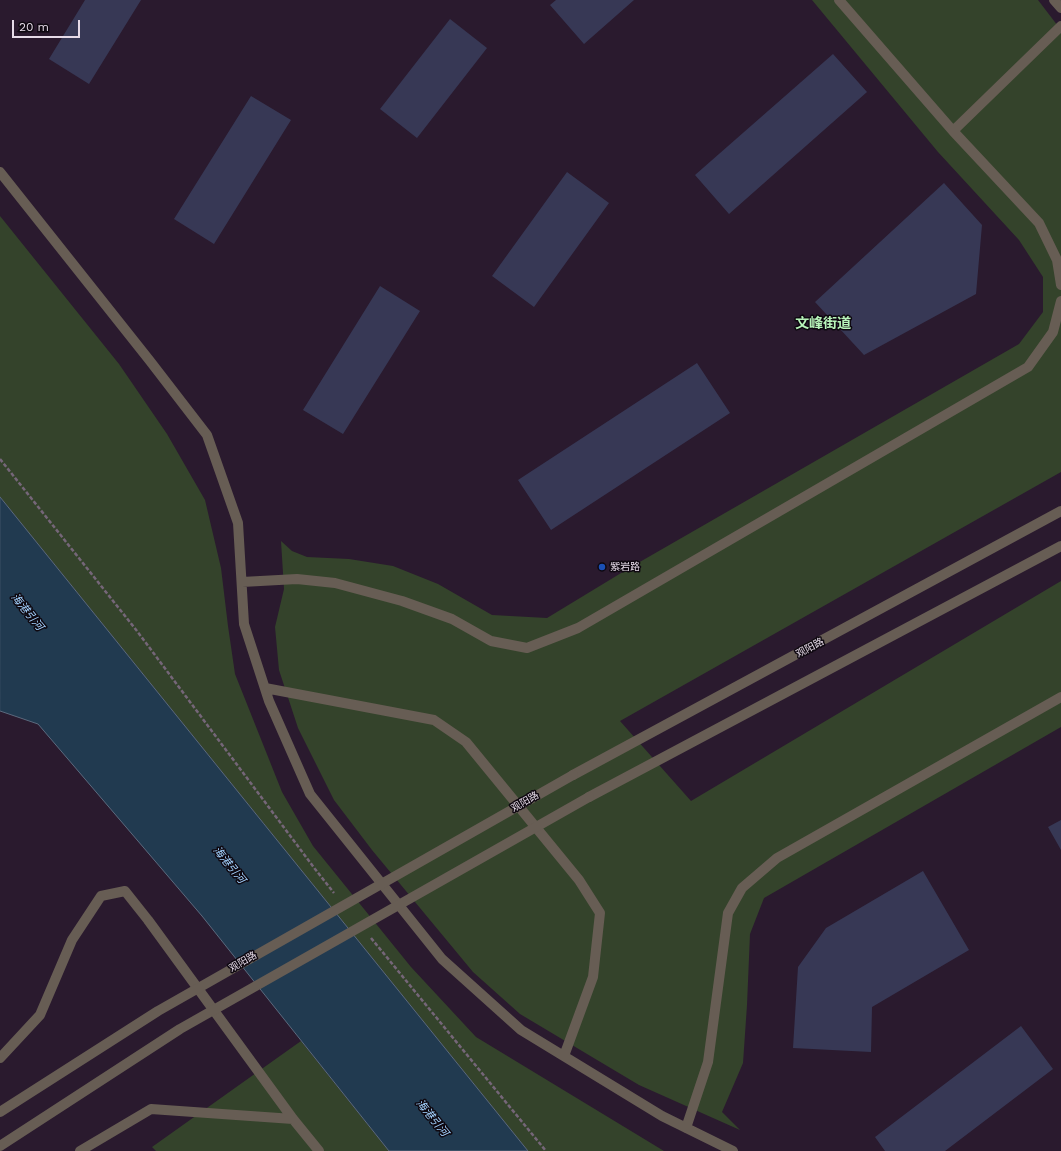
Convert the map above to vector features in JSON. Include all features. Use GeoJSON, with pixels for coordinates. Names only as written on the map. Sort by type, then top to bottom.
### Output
{"type":"FeatureCollection","features":[{"type":"Feature","properties":{"kind":"street"},"geometry":{"type":"LineString","coordinates":[[839,0],[953,131],[1039,223],[1057,260],[1061,285]]}},
{"type":"Feature","properties":{"kind":"street"},"geometry":{"type":"LineString","coordinates":[[1054,0],[1061,8]]}},
{"type":"Feature","properties":{"kind":"street"},"geometry":{"type":"LineString","coordinates":[[953,131],[1061,26]]}},
{"type":"Feature","properties":{"kind":"street"},"geometry":{"type":"LineString","coordinates":[[0,172],[207,435],[238,523],[244,624],[269,701],[310,794],[442,959],[521,1030],[662,1116],[733,1151]]}},
{"type":"Feature","properties":{"kind":"street"},"geometry":{"type":"LineString","coordinates":[[242,582],[297,580],[335,583],[402,601],[452,619],[491,641],[527,648],[578,628],[1028,367],[1054,332],[1061,301]]}},
{"type":"Feature","properties":{"kind":"street","name":"观阳路"},"geometry":{"type":"LineString","coordinates":[[0,1112],[158,1011],[573,775],[1061,512]]}},
{"type":"Feature","properties":{"kind":"street"},"geometry":{"type":"LineString","coordinates":[[0,1146],[180,1029],[589,797],[1061,546]]}},
{"type":"Feature","properties":{"kind":"street"},"geometry":{"type":"LineString","coordinates":[[265,688],[434,720],[466,742],[579,880],[600,914],[593,977],[564,1056]]}},
{"type":"Feature","properties":{"kind":"street"},"geometry":{"type":"LineString","coordinates":[[686,1128],[708,1062],[728,914],[742,888],[777,858],[1061,697]]}},
{"type":"Feature","properties":{"kind":"street"},"geometry":{"type":"LineString","coordinates":[[0,1058],[40,1015],[72,940],[101,896],[125,891],[319,1151]]}},
{"type":"Feature","properties":{"kind":"street"},"geometry":{"type":"LineString","coordinates":[[80,1151],[151,1109],[294,1119]]}},
{"type":"Feature","properties":{"kind":"path"},"geometry":{"type":"LineString","coordinates":[[0,459],[137,631],[310,863],[335,894]]}},
{"type":"Feature","properties":{"kind":"path"},"geometry":{"type":"LineString","coordinates":[[370,937],[546,1151]]}},
{"type":"Feature","properties":{"kind":"green space"},"geometry":{"type":"Polygon","coordinates":[[[812,0],[1038,0],[1061,30],[1061,472],[620,721],[691,801],[1061,581],[1061,727],[764,898],[750,934],[743,1063],[722,1112],[740,1130],[639,1085],[520,1014],[473,972],[372,850],[334,800],[298,728],[279,670],[275,627],[284,589],[281,541],[292,551],[307,557],[349,559],[393,566],[438,584],[492,615],[547,618],[631,567],[1019,344],[1043,312],[1043,277],[1019,240],[938,152],[812,0]]]}},
{"type":"Feature","properties":{"kind":"green space"},"geometry":{"type":"Polygon","coordinates":[[[0,216],[119,364],[167,434],[205,500],[221,568],[235,674],[282,792],[313,846],[411,967],[476,1037],[664,1151],[528,1151],[0,497],[0,216]]]}},
{"type":"Feature","properties":{"kind":"green space"},"geometry":{"type":"Polygon","coordinates":[[[301,1041],[389,1151],[156,1151],[152,1147],[301,1041]]]}},
{"type":"Feature","properties":{"kind":"water","name":"海港引河"},"geometry":{"type":"Polygon","coordinates":[[[0,497],[528,1151],[389,1151],[202,916],[38,724],[0,711],[0,497]]]}},
{"type":"Feature","properties":{"kind":"building"},"geometry":{"type":"Polygon","coordinates":[[[85,0],[141,0],[89,84],[49,59],[85,0]]]}},
{"type":"Feature","properties":{"kind":"building"},"geometry":{"type":"Polygon","coordinates":[[[556,0],[634,0],[584,44],[550,5],[556,0]]]}},
{"type":"Feature","properties":{"kind":"building"},"geometry":{"type":"Polygon","coordinates":[[[450,19],[487,48],[417,138],[380,109],[450,19]]]}},
{"type":"Feature","properties":{"kind":"building"},"geometry":{"type":"Polygon","coordinates":[[[833,54],[867,92],[729,214],[695,175],[833,54]]]}},
{"type":"Feature","properties":{"kind":"building"},"geometry":{"type":"Polygon","coordinates":[[[251,96],[291,120],[214,244],[174,219],[251,96]]]}},
{"type":"Feature","properties":{"kind":"building"},"geometry":{"type":"Polygon","coordinates":[[[567,172],[609,203],[534,307],[492,276],[567,172]]]}},
{"type":"Feature","properties":{"kind":"building"},"geometry":{"type":"Polygon","coordinates":[[[944,183],[982,225],[976,294],[864,355],[815,302],[944,183]]]}},
{"type":"Feature","properties":{"kind":"building"},"geometry":{"type":"Polygon","coordinates":[[[380,286],[420,311],[343,434],[303,410],[380,286]]]}},
{"type":"Feature","properties":{"kind":"building"},"geometry":{"type":"Polygon","coordinates":[[[697,363],[730,413],[551,530],[518,480],[697,363]]]}},
{"type":"Feature","properties":{"kind":"building"},"geometry":{"type":"Polygon","coordinates":[[[1061,820],[1061,850],[1048,827],[1061,820]]]}},
{"type":"Feature","properties":{"kind":"building"},"geometry":{"type":"Polygon","coordinates":[[[923,871],[969,950],[872,1007],[871,1052],[793,1048],[798,967],[826,928],[923,871]]]}},
{"type":"Feature","properties":{"kind":"building"},"geometry":{"type":"Polygon","coordinates":[[[1021,1026],[1053,1069],[945,1151],[885,1151],[875,1137],[1021,1026]]]}},
{"type":"Feature","properties":{"kind":"place","name":"紫岩路"},"geometry":{"type":"Point","coordinates":[602,567]}},
{"type":"Feature","properties":{"kind":"district","name":"文峰街道"},"geometry":{"type":"Point","coordinates":[823,324]}}]}
